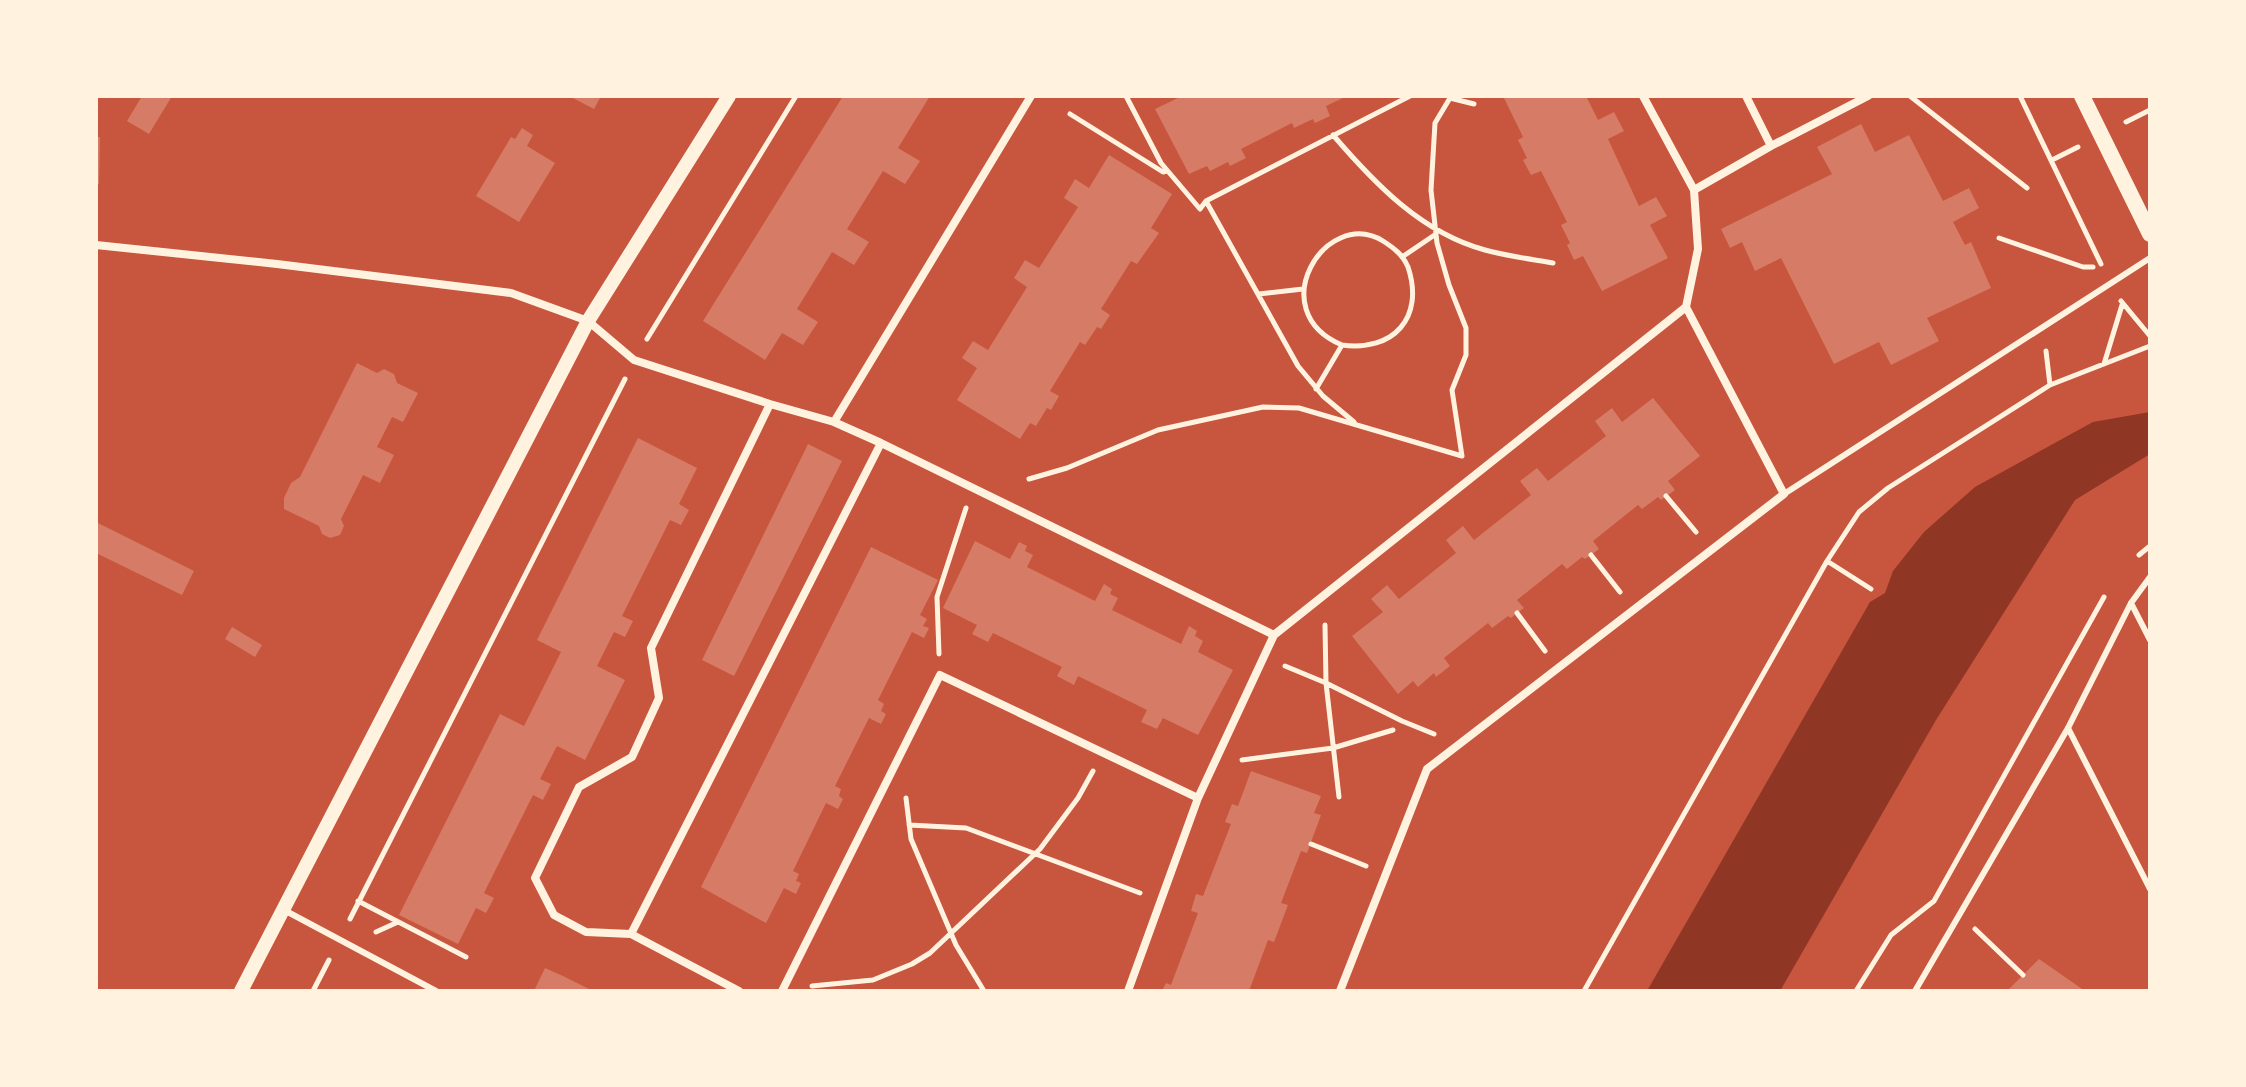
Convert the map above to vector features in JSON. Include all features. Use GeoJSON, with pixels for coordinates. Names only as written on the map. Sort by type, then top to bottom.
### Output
{"type":"FeatureCollection","features":[{"type":"Feature","properties":{"kind":"main road"},"geometry":{"type":"LineString","coordinates":[[2082,96],[2150,234]]}},
{"type":"Feature","properties":{"kind":"street"},"geometry":{"type":"LineString","coordinates":[[241,991],[588,321],[729,96]]}},
{"type":"Feature","properties":{"kind":"street"},"geometry":{"type":"LineString","coordinates":[[834,422],[1031,96]]}},
{"type":"Feature","properties":{"kind":"street"},"geometry":{"type":"LineString","coordinates":[[1340,991],[1427,769],[1784,494],[1686,307],[1698,249],[1694,190],[1643,96]]}},
{"type":"Feature","properties":{"kind":"street"},"geometry":{"type":"LineString","coordinates":[[1746,96],[1771,146]]}},
{"type":"Feature","properties":{"kind":"street"},"geometry":{"type":"LineString","coordinates":[[1694,190],[1868,96]]}},
{"type":"Feature","properties":{"kind":"street"},"geometry":{"type":"LineString","coordinates":[[96,245],[511,293],[588,321],[634,360],[834,422],[881,443],[1274,635]]}},
{"type":"Feature","properties":{"kind":"street"},"geometry":{"type":"LineString","coordinates":[[1128,991],[1198,798],[1274,635],[1686,307]]}},
{"type":"Feature","properties":{"kind":"street"},"geometry":{"type":"LineString","coordinates":[[739,991],[631,934],[586,932],[554,915],[535,878],[579,787],[632,757],[659,698],[651,648],[770,404]]}},
{"type":"Feature","properties":{"kind":"street"},"geometry":{"type":"LineString","coordinates":[[631,934],[881,443]]}},
{"type":"Feature","properties":{"kind":"street"},"geometry":{"type":"LineString","coordinates":[[783,990],[940,675],[1198,798]]}},
{"type":"Feature","properties":{"kind":"lane"},"geometry":{"type":"LineString","coordinates":[[1784,494],[2150,258]]}},
{"type":"Feature","properties":{"kind":"lane"},"geometry":{"type":"LineString","coordinates":[[1915,991],[2068,728],[2131,603],[2150,577]]}},
{"type":"Feature","properties":{"kind":"lane"},"geometry":{"type":"LineString","coordinates":[[2131,603],[2150,640]]}},
{"type":"Feature","properties":{"kind":"lane"},"geometry":{"type":"LineString","coordinates":[[2068,728],[2150,889]]}},
{"type":"Feature","properties":{"kind":"lane"},"geometry":{"type":"LineString","coordinates":[[284,910],[436,991]]}},
{"type":"Feature","properties":{"kind":"path"},"geometry":{"type":"LineString","coordinates":[[313,991],[634,360],[796,96]]}},
{"type":"Feature","properties":{"kind":"path"},"geometry":{"type":"LineString","coordinates":[[1126,96],[1161,163],[1200,209],[1206,201],[1410,96]]}},
{"type":"Feature","properties":{"kind":"path"},"geometry":{"type":"LineString","coordinates":[[1441,96],[1474,104]]}},
{"type":"Feature","properties":{"kind":"path"},"geometry":{"type":"LineString","coordinates":[[1910,96],[2027,188]]}},
{"type":"Feature","properties":{"kind":"path"},"geometry":{"type":"LineString","coordinates":[[1999,238],[2083,267],[2102,266],[2020,96]]}},
{"type":"Feature","properties":{"kind":"path"},"geometry":{"type":"LineString","coordinates":[[1450,97],[1435,123],[1431,190],[1436,232],[1449,285],[1466,328],[1466,355],[1452,390],[1462,456]]}},
{"type":"Feature","properties":{"kind":"path"},"geometry":{"type":"LineString","coordinates":[[1070,114],[1163,172],[1167,171]]}},
{"type":"Feature","properties":{"kind":"path"},"geometry":{"type":"LineString","coordinates":[[1333,135],[1383,190],[1436,232],[1485,250],[1553,263]]}},
{"type":"Feature","properties":{"kind":"path"},"geometry":{"type":"LineString","coordinates":[[1206,201],[1298,366],[1316,389],[1358,425]]}},
{"type":"Feature","properties":{"kind":"path"},"geometry":{"type":"LineString","coordinates":[[1402,257],[1436,232]]}},
{"type":"Feature","properties":{"kind":"path"},"geometry":{"type":"LineString","coordinates":[[1363,235],[1378,238],[1395,248],[1402,257],[1412,280],[1414,295],[1405,323],[1395,334],[1360,348],[1332,341],[1314,326],[1308,316],[1303,289],[1316,258],[1327,246],[1363,235]]}},
{"type":"Feature","properties":{"kind":"path"},"geometry":{"type":"LineString","coordinates":[[1259,294],[1303,289]]}},
{"type":"Feature","properties":{"kind":"path"},"geometry":{"type":"LineString","coordinates":[[2103,365],[2123,304],[2150,336]]}},
{"type":"Feature","properties":{"kind":"path"},"geometry":{"type":"LineString","coordinates":[[1316,389],[1342,345]]}},
{"type":"Feature","properties":{"kind":"path"},"geometry":{"type":"LineString","coordinates":[[1584,991],[1827,561],[1859,512],[1888,488],[2050,385],[2150,346]]}},
{"type":"Feature","properties":{"kind":"path"},"geometry":{"type":"LineString","coordinates":[[1029,479],[1067,468],[1158,430],[1263,407],[1299,408],[1488,464]]}},
{"type":"Feature","properties":{"kind":"path"},"geometry":{"type":"LineString","coordinates":[[940,675],[937,597],[973,487]]}},
{"type":"Feature","properties":{"kind":"path"},"geometry":{"type":"LineString","coordinates":[[1666,496],[1710,550]]}},
{"type":"Feature","properties":{"kind":"path"},"geometry":{"type":"LineString","coordinates":[[2135,559],[2150,546]]}},
{"type":"Feature","properties":{"kind":"path"},"geometry":{"type":"LineString","coordinates":[[1591,555],[1633,610]]}},
{"type":"Feature","properties":{"kind":"path"},"geometry":{"type":"LineString","coordinates":[[1827,561],[1871,589]]}},
{"type":"Feature","properties":{"kind":"path"},"geometry":{"type":"LineString","coordinates":[[1856,991],[1891,935],[1934,901],[2106,595]]}},
{"type":"Feature","properties":{"kind":"path"},"geometry":{"type":"LineString","coordinates":[[1517,613],[1557,668]]}},
{"type":"Feature","properties":{"kind":"path"},"geometry":{"type":"LineString","coordinates":[[1325,624],[1326,683],[1339,797]]}},
{"type":"Feature","properties":{"kind":"path"},"geometry":{"type":"LineString","coordinates":[[1282,664],[1402,721]]}},
{"type":"Feature","properties":{"kind":"path"},"geometry":{"type":"LineString","coordinates":[[1215,764],[1333,748],[1393,730]]}},
{"type":"Feature","properties":{"kind":"path"},"geometry":{"type":"LineString","coordinates":[[903,750],[911,839],[956,945],[984,991]]}},
{"type":"Feature","properties":{"kind":"path"},"geometry":{"type":"LineString","coordinates":[[783,990],[873,980],[930,953],[1036,853],[1078,798],[1104,753]]}},
{"type":"Feature","properties":{"kind":"path"},"geometry":{"type":"LineString","coordinates":[[909,825],[966,828],[1161,900]]}},
{"type":"Feature","properties":{"kind":"path"},"geometry":{"type":"LineString","coordinates":[[1311,844],[1386,874]]}},
{"type":"Feature","properties":{"kind":"path"},"geometry":{"type":"LineString","coordinates":[[358,901],[466,957]]}},
{"type":"Feature","properties":{"kind":"path"},"geometry":{"type":"LineString","coordinates":[[1973,928],[2023,975]]}},
{"type":"Feature","properties":{"kind":"shaded area"},"geometry":{"type":"Polygon","coordinates":[[[2150,412],[2150,454],[2075,500],[1936,720],[1780,991],[1647,991],[1870,602],[1885,593],[1893,571],[1924,532],[1975,487],[2093,422],[2150,412]]]}},
{"type":"Feature","properties":{"kind":"building"},"geometry":{"type":"Polygon","coordinates":[[[142,96],[172,96],[149,134],[127,121],[142,96]]]}},
{"type":"Feature","properties":{"kind":"building"},"geometry":{"type":"Polygon","coordinates":[[[569,96],[601,96],[594,109],[569,96]]]}},
{"type":"Feature","properties":{"kind":"building"},"geometry":{"type":"Polygon","coordinates":[[[843,96],[930,96],[898,148],[920,161],[905,184],[883,171],[847,229],[869,242],[854,265],[832,252],[797,309],[818,322],[803,345],[782,333],[765,360],[703,321],[843,96]]]}},
{"type":"Feature","properties":{"kind":"building"},"geometry":{"type":"Polygon","coordinates":[[[1182,96],[1347,96],[1326,106],[1330,116],[1315,123],[1313,119],[1294,128],[1292,123],[1241,149],[1246,158],[1230,166],[1228,162],[1210,171],[1207,166],[1189,174],[1155,109],[1182,96]]]}},
{"type":"Feature","properties":{"kind":"building"},"geometry":{"type":"Polygon","coordinates":[[[1503,96],[1586,96],[1598,120],[1614,112],[1624,131],[1608,139],[1639,206],[1656,197],[1667,216],[1650,225],[1668,258],[1602,291],[1583,256],[1574,260],[1561,225],[1567,222],[1541,171],[1531,175],[1523,160],[1527,158],[1518,140],[1523,137],[1503,96]]]}},
{"type":"Feature","properties":{"kind":"building"},"geometry":{"type":"Polygon","coordinates":[[[1861,124],[1875,152],[1909,135],[1943,201],[1969,188],[1979,208],[1953,222],[1965,245],[1971,242],[1991,288],[1927,318],[1939,341],[1891,365],[1879,342],[1834,364],[1781,258],[1755,271],[1742,242],[1730,248],[1721,229],[1832,174],[1817,147],[1861,124]]]}},
{"type":"Feature","properties":{"kind":"building"},"geometry":{"type":"Polygon","coordinates":[[[522,128],[533,135],[527,146],[555,163],[519,222],[476,196],[511,137],[515,139],[522,128]]]}},
{"type":"Feature","properties":{"kind":"building"},"geometry":{"type":"Polygon","coordinates":[[[96,137],[100,137],[99,184],[96,184],[96,137]]]}},
{"type":"Feature","properties":{"kind":"building"},"geometry":{"type":"Polygon","coordinates":[[[1109,155],[1172,194],[1151,228],[1159,233],[1137,264],[1131,261],[1101,309],[1110,315],[1085,345],[1080,342],[1050,391],[1059,396],[1051,410],[1047,408],[1036,426],[1030,423],[1020,439],[957,400],[977,368],[962,358],[973,341],[988,350],[1027,287],[1014,278],[1025,260],[1039,268],[1078,207],[1064,198],[1075,179],[1089,188],[1109,155]]]}},
{"type":"Feature","properties":{"kind":"building"},"geometry":{"type":"Polygon","coordinates":[[[357,363],[377,373],[384,369],[394,374],[397,383],[418,393],[403,422],[392,417],[377,447],[394,455],[380,483],[363,475],[341,519],[344,526],[340,535],[330,538],[322,534],[319,526],[284,509],[284,498],[291,483],[300,477],[357,363]]]}},
{"type":"Feature","properties":{"kind":"building"},"geometry":{"type":"Polygon","coordinates":[[[1653,398],[1700,456],[1668,481],[1675,490],[1661,500],[1658,497],[1642,509],[1638,505],[1593,541],[1599,549],[1567,569],[1562,564],[1517,600],[1524,608],[1492,628],[1488,623],[1444,658],[1450,666],[1436,677],[1434,673],[1418,687],[1413,681],[1398,694],[1352,636],[1383,612],[1371,599],[1387,585],[1399,599],[1456,553],[1446,540],[1463,526],[1474,540],[1531,495],[1520,481],[1537,468],[1548,481],[1606,436],[1595,421],[1612,408],[1622,422],[1653,398]]]}},
{"type":"Feature","properties":{"kind":"building"},"geometry":{"type":"Polygon","coordinates":[[[638,438],[697,468],[679,504],[689,510],[681,525],[670,520],[622,616],[633,621],[625,637],[614,632],[597,666],[625,680],[585,760],[557,746],[540,779],[551,784],[543,800],[533,795],[484,893],[494,898],[486,913],[476,908],[458,944],[399,915],[500,714],[524,726],[561,652],[537,640],[638,438]]]}},
{"type":"Feature","properties":{"kind":"building"},"geometry":{"type":"Polygon","coordinates":[[[808,444],[842,461],[734,676],[702,660],[808,444]]]}},
{"type":"Feature","properties":{"kind":"building"},"geometry":{"type":"Polygon","coordinates":[[[96,522],[194,571],[182,595],[96,553],[96,522]]]}},
{"type":"Feature","properties":{"kind":"building"},"geometry":{"type":"Polygon","coordinates":[[[975,541],[1010,559],[1019,542],[1027,546],[1025,551],[1033,555],[1027,567],[1095,601],[1104,584],[1112,589],[1110,594],[1118,598],[1112,610],[1181,644],[1189,626],[1197,631],[1195,636],[1203,641],[1198,652],[1233,670],[1198,735],[1163,718],[1157,729],[1141,722],[1147,710],[1078,676],[1074,685],[1057,676],[1062,667],[993,633],[988,642],[972,634],[977,625],[943,608],[975,541]]]}},
{"type":"Feature","properties":{"kind":"building"},"geometry":{"type":"Polygon","coordinates":[[[871,547],[938,580],[920,615],[927,619],[923,626],[929,628],[924,638],[912,632],[878,700],[884,704],[881,711],[886,714],[881,724],[869,718],[835,786],[841,789],[839,796],[843,799],[838,809],[826,803],[793,871],[799,874],[796,881],[801,883],[796,894],[784,888],[766,923],[701,887],[871,547]]]}},
{"type":"Feature","properties":{"kind":"building"},"geometry":{"type":"Polygon","coordinates":[[[232,627],[262,645],[255,657],[225,639],[232,627]]]}},
{"type":"Feature","properties":{"kind":"building"},"geometry":{"type":"Polygon","coordinates":[[[1251,771],[1321,796],[1314,813],[1321,815],[1307,853],[1301,851],[1281,903],[1288,905],[1274,942],[1268,940],[1249,991],[1162,991],[1166,983],[1171,985],[1198,913],[1191,911],[1196,894],[1203,896],[1231,824],[1225,822],[1232,804],[1238,806],[1251,771]]]}},
{"type":"Feature","properties":{"kind":"building"},"geometry":{"type":"Polygon","coordinates":[[[2039,959],[2085,991],[2007,991],[2039,959]]]}},
{"type":"Feature","properties":{"kind":"building"},"geometry":{"type":"Polygon","coordinates":[[[545,968],[563,976],[593,991],[534,991],[545,968]]]}}]}
